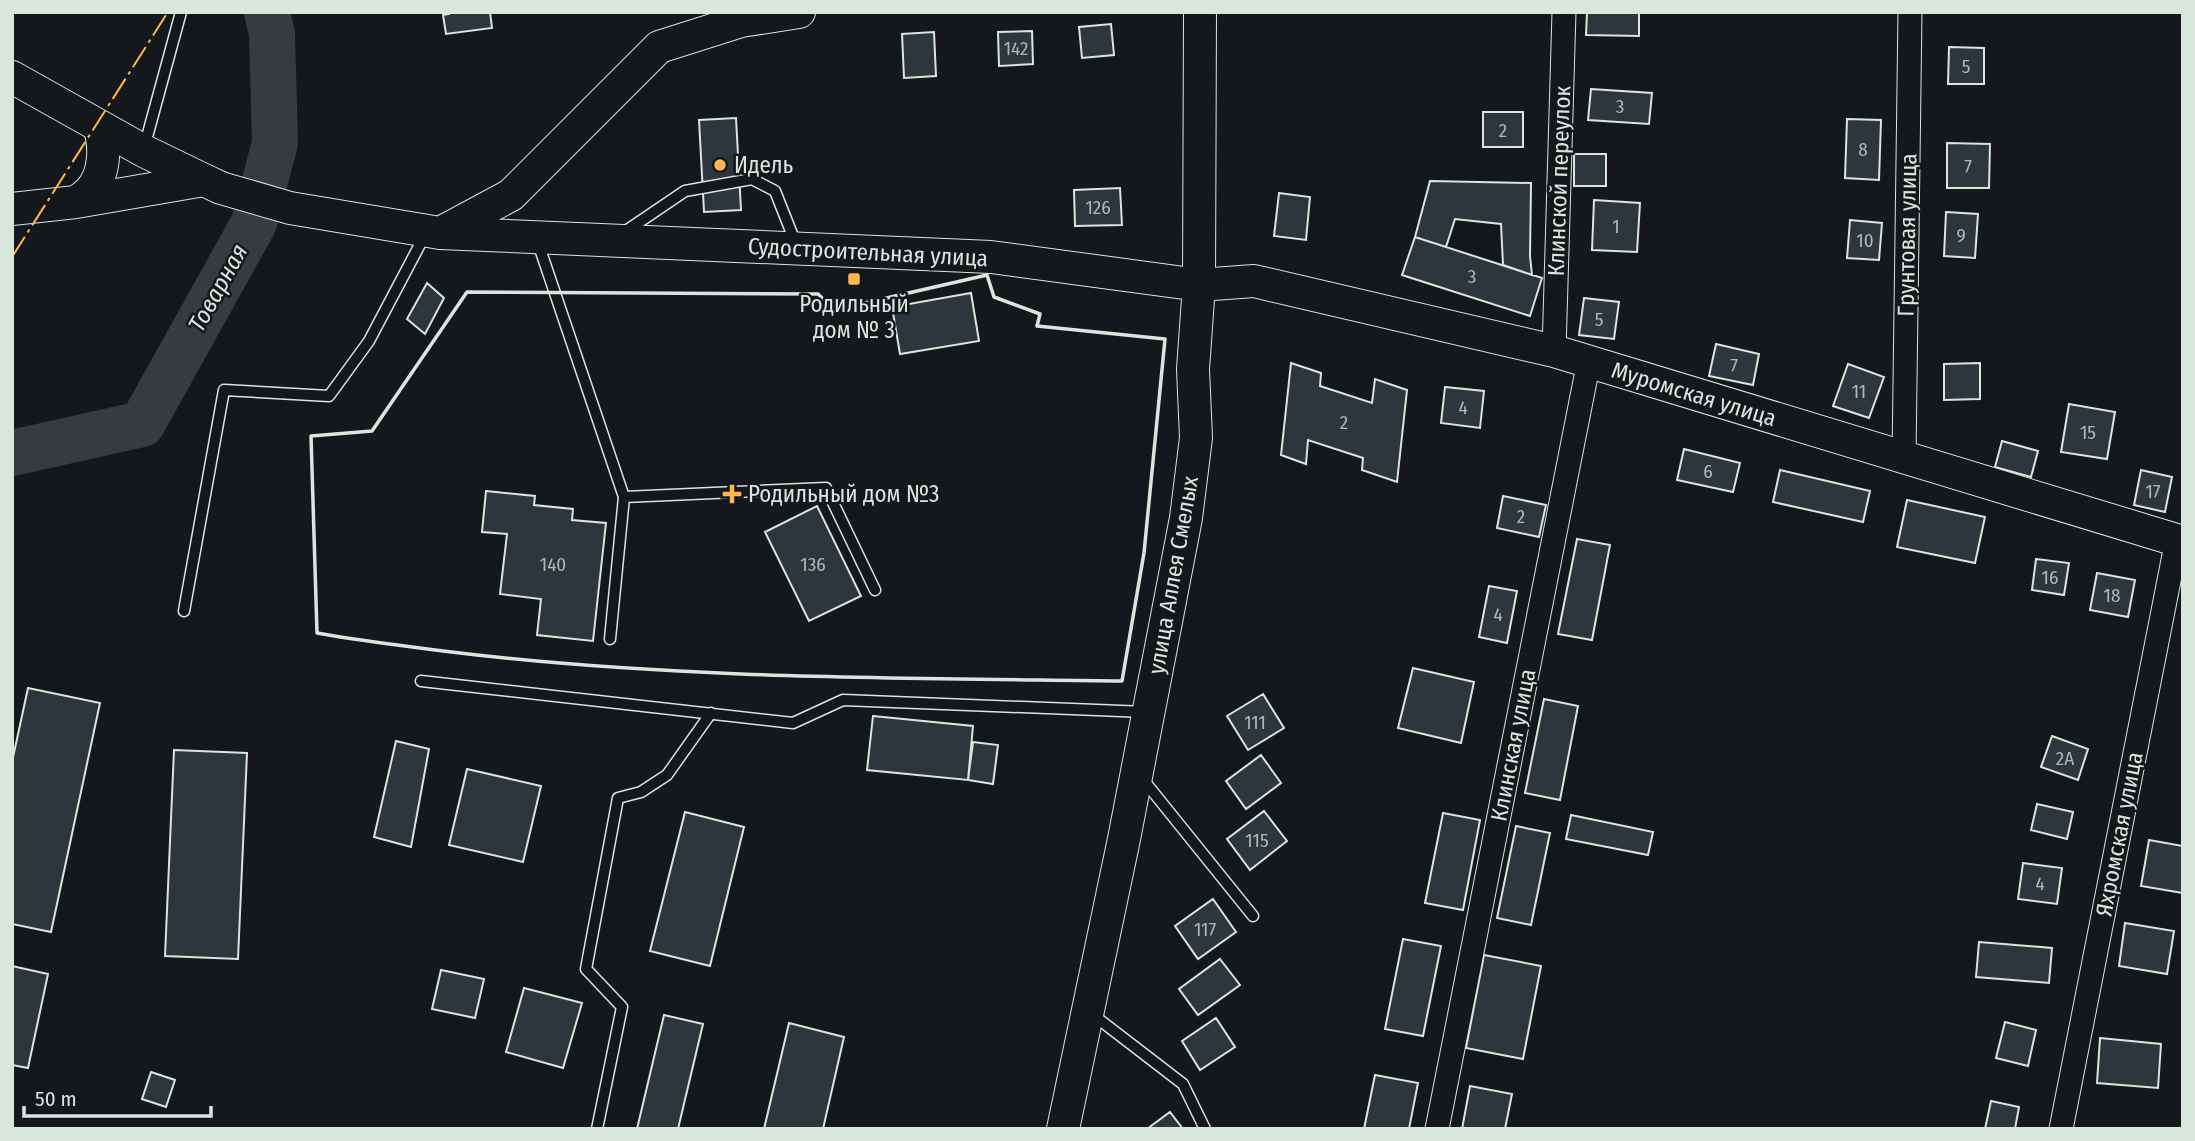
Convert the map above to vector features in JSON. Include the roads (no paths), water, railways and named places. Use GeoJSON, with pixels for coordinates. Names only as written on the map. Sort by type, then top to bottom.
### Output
{"type":"FeatureCollection","features":[{"type":"Feature","properties":{"kind":"main road"},"geometry":{"type":"LineString","coordinates":[[434,232],[511,195],[659,47],[741,21],[799,12]]}},
{"type":"Feature","properties":{"kind":"main road","name":"улица Аллея Смелых"},"geometry":{"type":"LineString","coordinates":[[1063,1129],[1149,713],[1186,518],[1196,438],[1192,369],[1199,285],[1200,12]]}},
{"type":"Feature","properties":{"kind":"main road","name":"Судостроительная улица"},"geometry":{"type":"LineString","coordinates":[[12,77],[144,150],[213,184],[290,208],[434,232],[991,257],[1199,285]]}},
{"type":"Feature","properties":{"kind":"main road"},"geometry":{"type":"LineString","coordinates":[[76,202],[90,191],[98,178],[104,146],[99,126]]}},
{"type":"Feature","properties":{"kind":"main road"},"geometry":{"type":"LineString","coordinates":[[12,209],[213,184]]}},
{"type":"Feature","properties":{"kind":"main road"},"geometry":{"type":"LineString","coordinates":[[511,195],[509,210],[515,223],[536,237]]}},
{"type":"Feature","properties":{"kind":"main road","name":"Муромская улица"},"geometry":{"type":"LineString","coordinates":[[1199,285],[1254,281],[1554,351],[2180,541]]}},
{"type":"Feature","properties":{"kind":"street","name":"Клинской переулок"},"geometry":{"type":"LineString","coordinates":[[1554,351],[1564,12]]}},
{"type":"Feature","properties":{"kind":"street","name":"Грунтовая улица"},"geometry":{"type":"LineString","coordinates":[[1904,457],[1910,12]]}},
{"type":"Feature","properties":{"kind":"street","name":"Клинская улица"},"geometry":{"type":"LineString","coordinates":[[1437,1129],[1589,361]]}},
{"type":"Feature","properties":{"kind":"street","name":"Яхромская улица"},"geometry":{"type":"LineString","coordinates":[[2061,1129],[2180,541]]}},
{"type":"Feature","properties":{"kind":"lane"},"geometry":{"type":"LineString","coordinates":[[144,150],[181,12]]}},
{"type":"Feature","properties":{"kind":"lane"},"geometry":{"type":"LineString","coordinates":[[612,240],[685,191],[752,179],[775,191],[797,248]]}},
{"type":"Feature","properties":{"kind":"lane"},"geometry":{"type":"LineString","coordinates":[[184,611],[224,390],[329,396],[369,341],[434,232]]}},
{"type":"Feature","properties":{"kind":"lane"},"geometry":{"type":"LineString","coordinates":[[536,237],[624,498],[610,639]]}},
{"type":"Feature","properties":{"kind":"lane"},"geometry":{"type":"LineString","coordinates":[[624,498],[826,488],[875,590]]}},
{"type":"Feature","properties":{"kind":"lane"},"geometry":{"type":"LineString","coordinates":[[421,681],[793,723],[843,701],[1149,713]]}},
{"type":"Feature","properties":{"kind":"lane"},"geometry":{"type":"LineString","coordinates":[[597,1129],[622,1007],[586,969],[618,798],[641,792],[667,775],[711,713]]}},
{"type":"Feature","properties":{"kind":"lane"},"geometry":{"type":"LineString","coordinates":[[1137,772],[1253,916]]}},
{"type":"Feature","properties":{"kind":"lane"},"geometry":{"type":"LineString","coordinates":[[1088,1010],[1183,1084],[1205,1129]]}},
{"type":"Feature","properties":{"kind":"waterway","name":"Товарная"},"geometry":{"type":"LineString","coordinates":[[12,453],[142,424],[254,223],[275,143],[272,34],[267,12]]}},
{"type":"Feature","properties":{"kind":"place","name":"Идель"},"geometry":{"type":"Point","coordinates":[720,165]}},
{"type":"Feature","properties":{"kind":"place","name":"Родильный дом № 3"},"geometry":{"type":"Point","coordinates":[854,279]}},
{"type":"Feature","properties":{"kind":"place","name":"Родильный дом №3"},"geometry":{"type":"Point","coordinates":[732,494]}}]}
